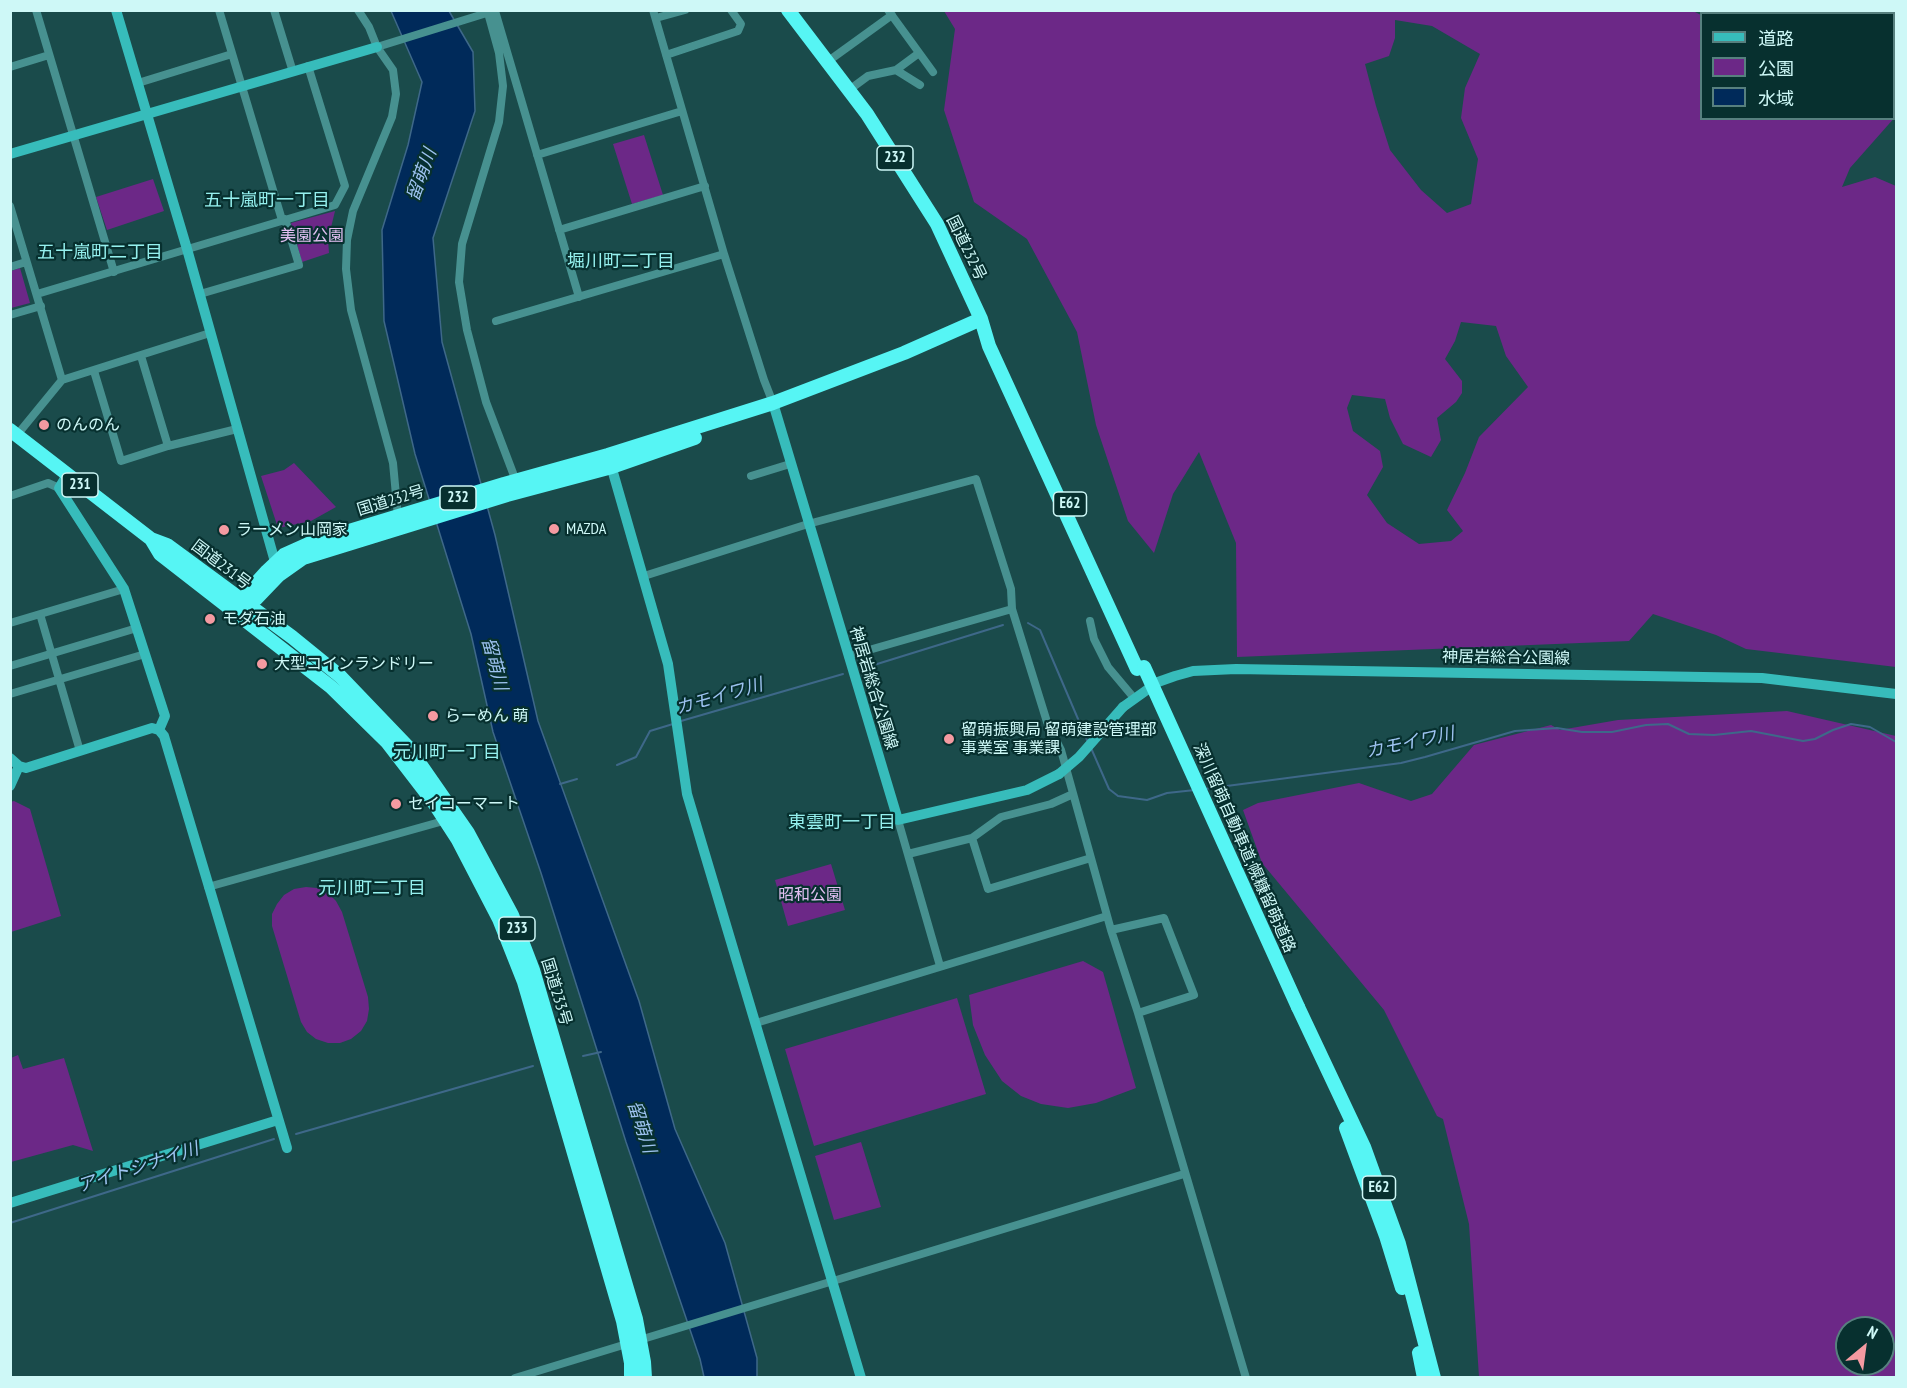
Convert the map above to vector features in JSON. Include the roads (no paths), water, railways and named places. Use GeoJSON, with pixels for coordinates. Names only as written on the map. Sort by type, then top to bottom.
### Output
{"type":"FeatureCollection","features":[{"type":"Feature","properties":{"kind":"highway","name":"国道232号"},"geometry":{"type":"LineString","coordinates":[[240,608],[277,569],[284,555],[313,542],[409,518],[509,487],[610,461],[756,415],[773,403],[831,382],[981,319],[936,224],[867,114],[788,10]]}},
{"type":"Feature","properties":{"kind":"highway","name":"深川留萌自動車道;幌糠留萌道路"},"geometry":{"type":"LineString","coordinates":[[981,319],[1295,1008],[1368,1158],[1399,1244],[1434,1377]]}},
{"type":"Feature","properties":{"kind":"highway","name":"国道231号"},"geometry":{"type":"LineString","coordinates":[[14,433],[151,539],[167,545],[240,608]]}},
{"type":"Feature","properties":{"kind":"highway"},"geometry":{"type":"LineString","coordinates":[[220,592],[257,590],[261,614]]}},
{"type":"Feature","properties":{"kind":"highway","name":"国道233号"},"geometry":{"type":"LineString","coordinates":[[240,608],[261,614],[340,676],[409,748],[451,818]]}},
{"type":"Feature","properties":{"kind":"highway","name":"国道233号"},"geometry":{"type":"LineString","coordinates":[[240,608],[249,623],[331,687],[387,742],[451,818],[468,833],[512,915],[533,970],[603,1206],[634,1342],[645,1377]]}},
{"type":"Feature","properties":{"kind":"highway","name":"深川留萌自動車道;幌糠留萌道路"},"geometry":{"type":"LineString","coordinates":[[1295,1008],[1350,1138],[1386,1236],[1411,1320],[1424,1377]]}},
{"type":"Feature","properties":{"kind":"highway","name":"国道233号"},"geometry":{"type":"LineString","coordinates":[[631,1377],[634,1342]]}},
{"type":"Feature","properties":{"kind":"street"},"geometry":{"type":"LineString","coordinates":[[36,10],[114,272]]}},
{"type":"Feature","properties":{"kind":"street"},"geometry":{"type":"LineString","coordinates":[[116,10],[188,249],[277,569]]}},
{"type":"Feature","properties":{"kind":"street"},"geometry":{"type":"LineString","coordinates":[[200,294],[298,265],[219,10]]}},
{"type":"Feature","properties":{"kind":"street"},"geometry":{"type":"LineString","coordinates":[[274,10],[293,72]]}},
{"type":"Feature","properties":{"kind":"street"},"geometry":{"type":"LineString","coordinates":[[358,10],[393,70],[396,94],[392,117],[353,211],[347,240],[346,268],[351,310],[409,518]]}},
{"type":"Feature","properties":{"kind":"street"},"geometry":{"type":"LineString","coordinates":[[685,10],[654,14],[724,254],[773,403]]}},
{"type":"Feature","properties":{"kind":"street"},"geometry":{"type":"LineString","coordinates":[[666,55],[738,31],[741,24],[731,10]]}},
{"type":"Feature","properties":{"kind":"street"},"geometry":{"type":"LineString","coordinates":[[10,154],[491,12]]}},
{"type":"Feature","properties":{"kind":"street"},"geometry":{"type":"LineString","coordinates":[[491,12],[579,297]]}},
{"type":"Feature","properties":{"kind":"street"},"geometry":{"type":"LineString","coordinates":[[491,12],[503,86],[499,122],[462,244],[459,282],[467,330],[509,487]]}},
{"type":"Feature","properties":{"kind":"street"},"geometry":{"type":"LineString","coordinates":[[827,62],[890,13],[933,72]]}},
{"type":"Feature","properties":{"kind":"street"},"geometry":{"type":"LineString","coordinates":[[849,90],[868,76],[897,70],[919,53]]}},
{"type":"Feature","properties":{"kind":"street"},"geometry":{"type":"LineString","coordinates":[[10,67],[49,54]]}},
{"type":"Feature","properties":{"kind":"street"},"geometry":{"type":"LineString","coordinates":[[138,83],[232,54]]}},
{"type":"Feature","properties":{"kind":"street"},"geometry":{"type":"LineString","coordinates":[[37,294],[335,205],[345,186],[308,66]]}},
{"type":"Feature","properties":{"kind":"street"},"geometry":{"type":"LineString","coordinates":[[897,70],[920,85]]}},
{"type":"Feature","properties":{"kind":"street"},"geometry":{"type":"LineString","coordinates":[[537,155],[682,111]]}},
{"type":"Feature","properties":{"kind":"street"},"geometry":{"type":"LineString","coordinates":[[559,231],[705,186]]}},
{"type":"Feature","properties":{"kind":"street"},"geometry":{"type":"LineString","coordinates":[[10,206],[62,380]]}},
{"type":"Feature","properties":{"kind":"street"},"geometry":{"type":"LineString","coordinates":[[496,321],[724,254]]}},
{"type":"Feature","properties":{"kind":"street"},"geometry":{"type":"LineString","coordinates":[[10,267],[26,262]]}},
{"type":"Feature","properties":{"kind":"street"},"geometry":{"type":"LineString","coordinates":[[10,315],[41,306]]}},
{"type":"Feature","properties":{"kind":"street"},"geometry":{"type":"LineString","coordinates":[[14,433],[62,380],[210,333]]}},
{"type":"Feature","properties":{"kind":"street"},"geometry":{"type":"LineString","coordinates":[[141,356],[168,446]]}},
{"type":"Feature","properties":{"kind":"street"},"geometry":{"type":"LineString","coordinates":[[94,371],[121,461],[168,446],[237,429]]}},
{"type":"Feature","properties":{"kind":"street","name":"神居岩総合公園線"},"geometry":{"type":"LineString","coordinates":[[773,403],[898,820],[1027,790],[1059,774],[1079,757],[1123,707],[1134,698],[1158,681],[1193,671],[1236,669],[1762,678],[1896,694]]}},
{"type":"Feature","properties":{"kind":"street"},"geometry":{"type":"LineString","coordinates":[[610,461],[668,664],[687,794],[861,1377]]}},
{"type":"Feature","properties":{"kind":"street"},"geometry":{"type":"LineString","coordinates":[[751,476],[790,464]]}},
{"type":"Feature","properties":{"kind":"street"},"geometry":{"type":"LineString","coordinates":[[58,488],[67,475]]}},
{"type":"Feature","properties":{"kind":"street"},"geometry":{"type":"LineString","coordinates":[[644,576],[808,524],[976,479],[1011,589],[1012,609],[1047,722],[1061,750],[1111,930],[1138,1013],[1246,1377]]}},
{"type":"Feature","properties":{"kind":"street"},"geometry":{"type":"LineString","coordinates":[[10,496],[48,483],[58,488],[124,588],[165,716],[159,730]]}},
{"type":"Feature","properties":{"kind":"street"},"geometry":{"type":"LineString","coordinates":[[10,623],[124,588]]}},
{"type":"Feature","properties":{"kind":"street"},"geometry":{"type":"LineString","coordinates":[[848,656],[1012,609]]}},
{"type":"Feature","properties":{"kind":"street"},"geometry":{"type":"LineString","coordinates":[[40,614],[80,751]]}},
{"type":"Feature","properties":{"kind":"street"},"geometry":{"type":"LineString","coordinates":[[1090,621],[1094,639],[1108,667],[1134,698]]}},
{"type":"Feature","properties":{"kind":"street"},"geometry":{"type":"LineString","coordinates":[[10,666],[137,628]]}},
{"type":"Feature","properties":{"kind":"street"},"geometry":{"type":"LineString","coordinates":[[10,694],[145,654]]}},
{"type":"Feature","properties":{"kind":"street"},"geometry":{"type":"LineString","coordinates":[[10,758],[19,766],[26,768],[152,728],[159,730],[164,736],[287,1148]]}},
{"type":"Feature","properties":{"kind":"street"},"geometry":{"type":"LineString","coordinates":[[10,786],[19,766]]}},
{"type":"Feature","properties":{"kind":"street"},"geometry":{"type":"LineString","coordinates":[[908,854],[972,838],[1001,817],[1051,804],[1073,794]]}},
{"type":"Feature","properties":{"kind":"street"},"geometry":{"type":"LineString","coordinates":[[208,886],[451,818]]}},
{"type":"Feature","properties":{"kind":"street"},"geometry":{"type":"LineString","coordinates":[[898,820],[940,966]]}},
{"type":"Feature","properties":{"kind":"street"},"geometry":{"type":"LineString","coordinates":[[972,838],[988,889],[1091,858]]}},
{"type":"Feature","properties":{"kind":"street"},"geometry":{"type":"LineString","coordinates":[[756,1023],[1107,916]]}},
{"type":"Feature","properties":{"kind":"street"},"geometry":{"type":"LineString","coordinates":[[1111,930],[1164,918],[1194,995],[1138,1013]]}},
{"type":"Feature","properties":{"kind":"street"},"geometry":{"type":"LineString","coordinates":[[10,1203],[278,1120]]}},
{"type":"Feature","properties":{"kind":"street"},"geometry":{"type":"LineString","coordinates":[[515,1377],[1184,1174]]}},
{"type":"Feature","properties":{"kind":"water","name":"留萌川"},"geometry":{"type":"Polygon","coordinates":[[[391,11],[449,11],[473,52],[475,111],[433,238],[442,342],[495,535],[538,721],[639,1001],[675,1129],[725,1243],[757,1358],[757,1377],[704,1377],[493,732],[471,634],[415,454],[384,321],[382,230],[408,145],[422,82],[391,11]]]}},
{"type":"Feature","properties":{"kind":"waterway","name":"カモイワ川"},"geometry":{"type":"LineString","coordinates":[[1028,623],[1040,630],[1087,740]]}},
{"type":"Feature","properties":{"kind":"waterway","name":"カモイワ川"},"geometry":{"type":"LineString","coordinates":[[861,669],[1003,625]]}},
{"type":"Feature","properties":{"kind":"waterway","name":"カモイワ川"},"geometry":{"type":"LineString","coordinates":[[681,721],[843,674]]}},
{"type":"Feature","properties":{"kind":"waterway","name":"カモイワ川"},"geometry":{"type":"LineString","coordinates":[[617,765],[636,757],[650,731],[673,724]]}},
{"type":"Feature","properties":{"kind":"waterway","name":"カモイワ川"},"geometry":{"type":"LineString","coordinates":[[1204,789],[1401,763],[1515,731],[1557,728],[1582,732],[1612,732],[1646,725],[1668,724],[1689,734],[1714,735],[1751,731],[1803,741],[1815,739],[1851,724],[1870,727],[1896,742]]}},
{"type":"Feature","properties":{"kind":"waterway","name":"カモイワ川"},"geometry":{"type":"LineString","coordinates":[[1091,748],[1109,789],[1118,796],[1147,800],[1167,793],[1195,790]]}},
{"type":"Feature","properties":{"kind":"waterway","name":"カモイワ川"},"geometry":{"type":"LineString","coordinates":[[560,784],[577,779]]}},
{"type":"Feature","properties":{"kind":"waterway","name":"アイトシナイ川"},"geometry":{"type":"LineString","coordinates":[[583,1056],[601,1052]]}},
{"type":"Feature","properties":{"kind":"waterway","name":"アイトシナイ川"},"geometry":{"type":"LineString","coordinates":[[296,1134],[533,1066]]}},
{"type":"Feature","properties":{"kind":"waterway","name":"アイトシナイ川"},"geometry":{"type":"LineString","coordinates":[[10,1223],[274,1139]]}},
{"type":"Feature","properties":{"kind":"place","name":"のんのん"},"geometry":{"type":"Point","coordinates":[44,425]}},
{"type":"Feature","properties":{"kind":"place","name":"MAZDA"},"geometry":{"type":"Point","coordinates":[554,529]}},
{"type":"Feature","properties":{"kind":"place","name":"ラーメン山岡家"},"geometry":{"type":"Point","coordinates":[224,530]}},
{"type":"Feature","properties":{"kind":"place","name":"モダ石油"},"geometry":{"type":"Point","coordinates":[210,619]}},
{"type":"Feature","properties":{"kind":"place","name":"大型コインランドリー"},"geometry":{"type":"Point","coordinates":[262,664]}},
{"type":"Feature","properties":{"kind":"place","name":"らーめん 萌"},"geometry":{"type":"Point","coordinates":[433,716]}},
{"type":"Feature","properties":{"kind":"place","name":"留萌振興局 留萌建設管理部 事業室 事業課"},"geometry":{"type":"Point","coordinates":[949,739]}},
{"type":"Feature","properties":{"kind":"place","name":"セイコーマート"},"geometry":{"type":"Point","coordinates":[396,804]}},
{"type":"Feature","properties":{"kind":"district","name":"五十嵐町一丁目"},"geometry":{"type":"Point","coordinates":[267,201]}},
{"type":"Feature","properties":{"kind":"district","name":"五十嵐町二丁目"},"geometry":{"type":"Point","coordinates":[100,253]}},
{"type":"Feature","properties":{"kind":"district","name":"堀川町二丁目"},"geometry":{"type":"Point","coordinates":[621,262]}},
{"type":"Feature","properties":{"kind":"district","name":"元川町一丁目"},"geometry":{"type":"Point","coordinates":[447,753]}},
{"type":"Feature","properties":{"kind":"district","name":"東雲町一丁目"},"geometry":{"type":"Point","coordinates":[842,823]}},
{"type":"Feature","properties":{"kind":"district","name":"元川町二丁目"},"geometry":{"type":"Point","coordinates":[372,889]}},
{"type":"Feature","properties":{"kind":"park label","name":"美園公園"},"geometry":{"type":"Point","coordinates":[312,236]}},
{"type":"Feature","properties":{"kind":"park label","name":"昭和公園"},"geometry":{"type":"Point","coordinates":[810,895]}}]}
